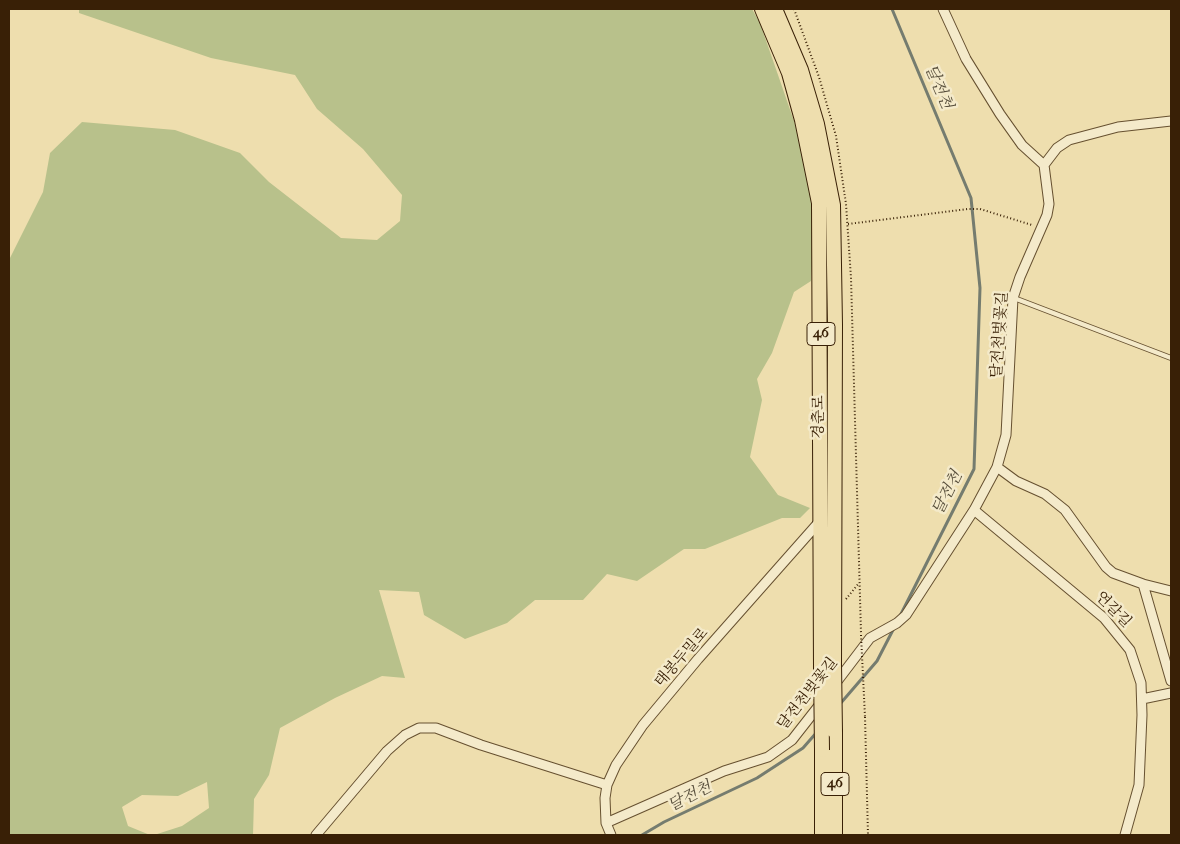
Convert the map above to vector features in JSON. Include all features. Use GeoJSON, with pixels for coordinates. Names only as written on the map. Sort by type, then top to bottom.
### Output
{"type":"FeatureCollection","features":[{"type":"Feature","properties":{"kind":"main road","name":"경춘로"},"geometry":{"type":"LineString","coordinates":[[762,9],[789,73],[802,120],[819,203],[822,518],[828,666],[835,732],[835,835]]}},
{"type":"Feature","properties":{"kind":"main road","name":"경춘로"},"geometry":{"type":"LineString","coordinates":[[775,9],[801,70],[817,124],[833,205],[835,612],[828,666],[822,750],[822,835]]}},
{"type":"Feature","properties":{"kind":"street"},"geometry":{"type":"LineString","coordinates":[[943,9],[966,59],[1000,114],[1022,145],[1044,165],[1057,148],[1069,140],[1118,127],[1171,121]]}},
{"type":"Feature","properties":{"kind":"street","name":"달전천벚꽃길"},"geometry":{"type":"LineString","coordinates":[[606,823],[724,771],[768,756],[779,750],[792,740],[815,711],[866,636],[897,623],[906,614],[974,510],[997,467],[1006,435],[1008,417],[1014,298],[1020,277],[1042,228],[1049,204],[1044,165]]}},
{"type":"Feature","properties":{"kind":"street","name":"연갈길"},"geometry":{"type":"LineString","coordinates":[[997,467],[1016,482],[1045,494],[1065,510],[1106,568],[1118,576],[1171,591]]}},
{"type":"Feature","properties":{"kind":"street","name":"연갈길"},"geometry":{"type":"LineString","coordinates":[[974,510],[1007,535],[1118,633],[1130,650],[1137,666],[1142,699],[1139,785],[1125,835]]}},
{"type":"Feature","properties":{"kind":"street","name":"태봉두밀로"},"geometry":{"type":"LineString","coordinates":[[610,835],[606,823],[605,798],[607,785],[616,765],[643,725],[822,518]]}},
{"type":"Feature","properties":{"kind":"street","name":"연갈길"},"geometry":{"type":"LineString","coordinates":[[1143,584],[1171,682]]}},
{"type":"Feature","properties":{"kind":"street"},"geometry":{"type":"LineString","coordinates":[[1142,699],[1171,693]]}},
{"type":"Feature","properties":{"kind":"street"},"geometry":{"type":"LineString","coordinates":[[316,835],[387,751],[405,735],[419,728],[436,728],[481,745],[607,785]]}},
{"type":"Feature","properties":{"kind":"lane"},"geometry":{"type":"LineString","coordinates":[[1014,298],[1171,358]]}},
{"type":"Feature","properties":{"kind":"path"},"geometry":{"type":"LineString","coordinates":[[848,224],[980,209],[1042,228]]}},
{"type":"Feature","properties":{"kind":"path"},"geometry":{"type":"LineString","coordinates":[[835,612],[859,583]]}},
{"type":"Feature","properties":{"kind":"path"},"geometry":{"type":"LineString","coordinates":[[866,636],[865,716],[868,835]]}},
{"type":"Feature","properties":{"kind":"green space"},"geometry":{"type":"Polygon","coordinates":[[[79,9],[752,9],[760,23],[795,124],[815,217],[811,281],[794,292],[772,353],[757,379],[762,400],[750,457],[778,495],[810,508],[800,518],[782,518],[705,549],[684,549],[637,581],[607,574],[583,600],[535,600],[507,623],[465,639],[424,615],[419,592],[379,590],[405,678],[382,676],[335,698],[280,728],[269,775],[254,799],[253,835],[154,835],[182,826],[209,808],[207,782],[178,796],[142,795],[122,807],[128,826],[150,835],[9,835],[9,260],[43,192],[50,153],[82,122],[175,130],[240,153],[269,182],[341,238],[377,240],[400,221],[402,195],[363,149],[317,109],[295,75],[211,58],[79,13],[79,9]]]}},
{"type":"Feature","properties":{"kind":"waterway","name":"달전천"},"geometry":{"type":"LineString","coordinates":[[892,9],[971,198],[980,288],[974,469],[900,616]]}},
{"type":"Feature","properties":{"kind":"waterway","name":"달전천"},"geometry":{"type":"LineString","coordinates":[[840,704],[877,661],[894,628]]}},
{"type":"Feature","properties":{"kind":"waterway","name":"달전천"},"geometry":{"type":"LineString","coordinates":[[642,835],[664,822],[757,778],[803,748],[817,732]]}}]}
